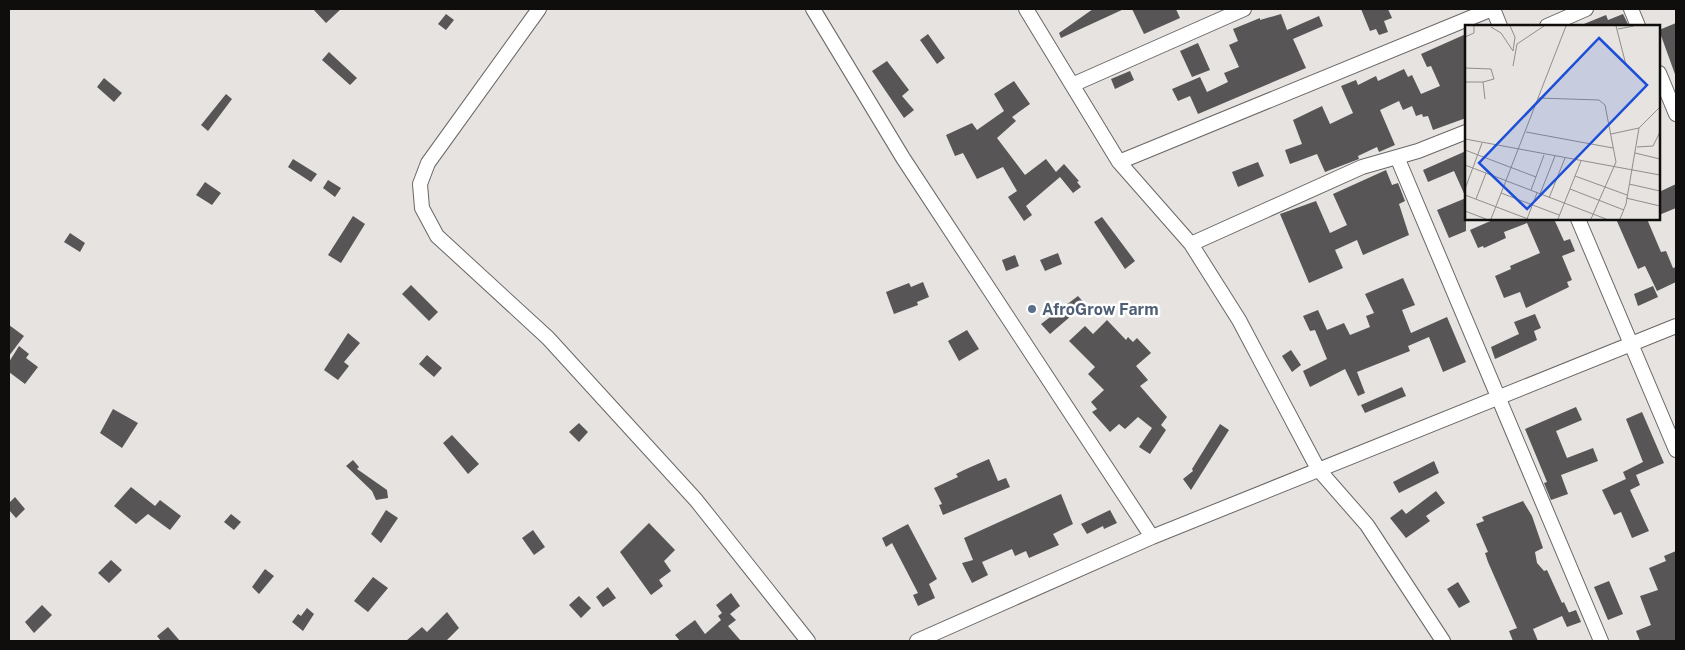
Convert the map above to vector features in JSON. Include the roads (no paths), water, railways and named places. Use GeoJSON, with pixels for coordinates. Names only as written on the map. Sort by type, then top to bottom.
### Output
{"type":"FeatureCollection","features":[{"type":"Feature","properties":{"kind":"street"},"geometry":{"type":"LineString","coordinates":[[539,9],[428,163],[420,184],[422,208],[437,236],[548,338],[696,500],[808,641]]}},
{"type":"Feature","properties":{"kind":"street"},"geometry":{"type":"LineString","coordinates":[[813,9],[903,158],[1152,536]]}},
{"type":"Feature","properties":{"kind":"street"},"geometry":{"type":"LineString","coordinates":[[1026,9],[1119,162],[1191,244],[1239,320],[1318,468],[1367,525],[1443,641]]}},
{"type":"Feature","properties":{"kind":"street"},"geometry":{"type":"LineString","coordinates":[[1072,85],[1244,9]]}},
{"type":"Feature","properties":{"kind":"street"},"geometry":{"type":"LineString","coordinates":[[1119,162],[1492,9],[1500,25]]}},
{"type":"Feature","properties":{"kind":"street"},"geometry":{"type":"LineString","coordinates":[[1550,25],[1586,9]]}},
{"type":"Feature","properties":{"kind":"street"},"geometry":{"type":"LineString","coordinates":[[1631,9],[1638,25]]}},
{"type":"Feature","properties":{"kind":"street"},"geometry":{"type":"LineString","coordinates":[[1660,76],[1676,114]]}},
{"type":"Feature","properties":{"kind":"street"},"geometry":{"type":"LineString","coordinates":[[1191,244],[1362,167],[1397,157],[1465,132]]}},
{"type":"Feature","properties":{"kind":"street"},"geometry":{"type":"LineString","coordinates":[[1397,157],[1601,641]]}},
{"type":"Feature","properties":{"kind":"street"},"geometry":{"type":"LineString","coordinates":[[1578,220],[1676,450]]}},
{"type":"Feature","properties":{"kind":"street"},"geometry":{"type":"LineString","coordinates":[[917,641],[1152,536],[1318,468],[1633,346],[1676,326]]}},
{"type":"Feature","properties":{"kind":"place","name":"AfroGrow Farm"},"geometry":{"type":"Point","coordinates":[1032,309]}}]}
